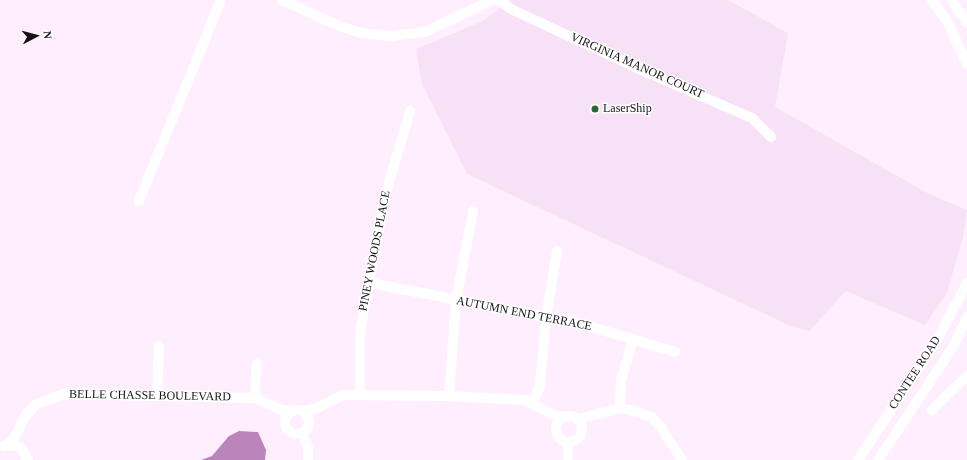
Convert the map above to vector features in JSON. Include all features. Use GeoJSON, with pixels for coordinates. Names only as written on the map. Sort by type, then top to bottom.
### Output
{"type":"FeatureCollection","features":[{"type":"Feature","properties":{"kind":"street"},"geometry":{"type":"LineString","coordinates":[[139,201],[221,0]]}},
{"type":"Feature","properties":{"kind":"street"},"geometry":{"type":"LineString","coordinates":[[282,0],[339,26],[361,33],[392,36],[425,32],[492,0]]}},
{"type":"Feature","properties":{"kind":"street","name":"VIRGINIA MANOR COURT"},"geometry":{"type":"LineString","coordinates":[[498,0],[513,10],[646,72],[752,118],[771,137]]}},
{"type":"Feature","properties":{"kind":"street"},"geometry":{"type":"LineString","coordinates":[[932,0],[947,21],[967,64]]}},
{"type":"Feature","properties":{"kind":"street"},"geometry":{"type":"LineString","coordinates":[[952,0],[967,23]]}},
{"type":"Feature","properties":{"kind":"street","name":"PINEY WOODS PLACE"},"geometry":{"type":"LineString","coordinates":[[360,394],[360,332],[385,196],[410,111]]}},
{"type":"Feature","properties":{"kind":"street"},"geometry":{"type":"LineString","coordinates":[[448,396],[456,301],[472,211]]}},
{"type":"Feature","properties":{"kind":"street"},"geometry":{"type":"LineString","coordinates":[[533,402],[540,386],[546,317],[557,252]]}},
{"type":"Feature","properties":{"kind":"street","name":"AUTUMN END TERRACE"},"geometry":{"type":"LineString","coordinates":[[370,283],[456,301],[578,323],[676,352]]}},
{"type":"Feature","properties":{"kind":"street","name":"CONTEE ROAD"},"geometry":{"type":"LineString","coordinates":[[858,460],[937,340],[967,283]]}},
{"type":"Feature","properties":{"kind":"street","name":"CONTEE ROAD"},"geometry":{"type":"LineString","coordinates":[[878,460],[954,345],[967,317]]}},
{"type":"Feature","properties":{"kind":"street"},"geometry":{"type":"LineString","coordinates":[[620,408],[621,380],[633,340]]}},
{"type":"Feature","properties":{"kind":"street"},"geometry":{"type":"LineString","coordinates":[[157,396],[159,346]]}},
{"type":"Feature","properties":{"kind":"street"},"geometry":{"type":"LineString","coordinates":[[255,398],[257,364]]}},
{"type":"Feature","properties":{"kind":"street"},"geometry":{"type":"LineString","coordinates":[[932,410],[967,376]]}},
{"type":"Feature","properties":{"kind":"street","name":"BELLE CHASSE BOULEVARD"},"geometry":{"type":"LineString","coordinates":[[3,446],[16,436],[29,411],[36,404],[53,396],[71,394],[255,398],[277,407],[306,414]]}},
{"type":"Feature","properties":{"kind":"street"},"geometry":{"type":"LineString","coordinates":[[277,407],[283,413],[289,431],[302,433],[308,428],[306,414],[344,395],[448,396],[516,399],[533,402],[551,414],[564,417],[571,416],[578,419],[620,408],[652,418],[668,437],[680,459]]}},
{"type":"Feature","properties":{"kind":"street"},"geometry":{"type":"LineString","coordinates":[[285,421],[291,411]]}},
{"type":"Feature","properties":{"kind":"street"},"geometry":{"type":"LineString","coordinates":[[551,414],[556,425],[558,437],[568,442]]}},
{"type":"Feature","properties":{"kind":"street"},"geometry":{"type":"LineString","coordinates":[[568,442],[579,437],[590,416]]}},
{"type":"Feature","properties":{"kind":"street"},"geometry":{"type":"LineString","coordinates":[[556,425],[564,417]]}},
{"type":"Feature","properties":{"kind":"street"},"geometry":{"type":"LineString","coordinates":[[578,419],[582,429]]}},
{"type":"Feature","properties":{"kind":"street"},"geometry":{"type":"LineString","coordinates":[[302,433],[308,448],[308,460]]}},
{"type":"Feature","properties":{"kind":"street"},"geometry":{"type":"LineString","coordinates":[[16,436],[20,448],[28,460]]}},
{"type":"Feature","properties":{"kind":"street"},"geometry":{"type":"LineString","coordinates":[[568,442],[568,460]]}},
{"type":"Feature","properties":{"kind":"street","name":"BELLE CHASSE BOULEVARD"},"geometry":{"type":"LineString","coordinates":[[3,446],[20,448]]}},
{"type":"Feature","properties":{"kind":"shaded area"},"geometry":{"type":"Polygon","coordinates":[[[511,0],[728,0],[788,33],[775,107],[929,194],[967,210],[963,237],[947,293],[925,325],[846,291],[809,331],[793,327],[467,174],[422,84],[416,49],[483,21],[511,0]]]}},
{"type":"Feature","properties":{"kind":"shaded area"},"geometry":{"type":"Polygon","coordinates":[[[239,431],[258,432],[266,450],[265,460],[201,460],[212,456],[229,436],[239,431]]]}},
{"type":"Feature","properties":{"kind":"place","name":"LaserShip"},"geometry":{"type":"Point","coordinates":[595,109]}}]}
